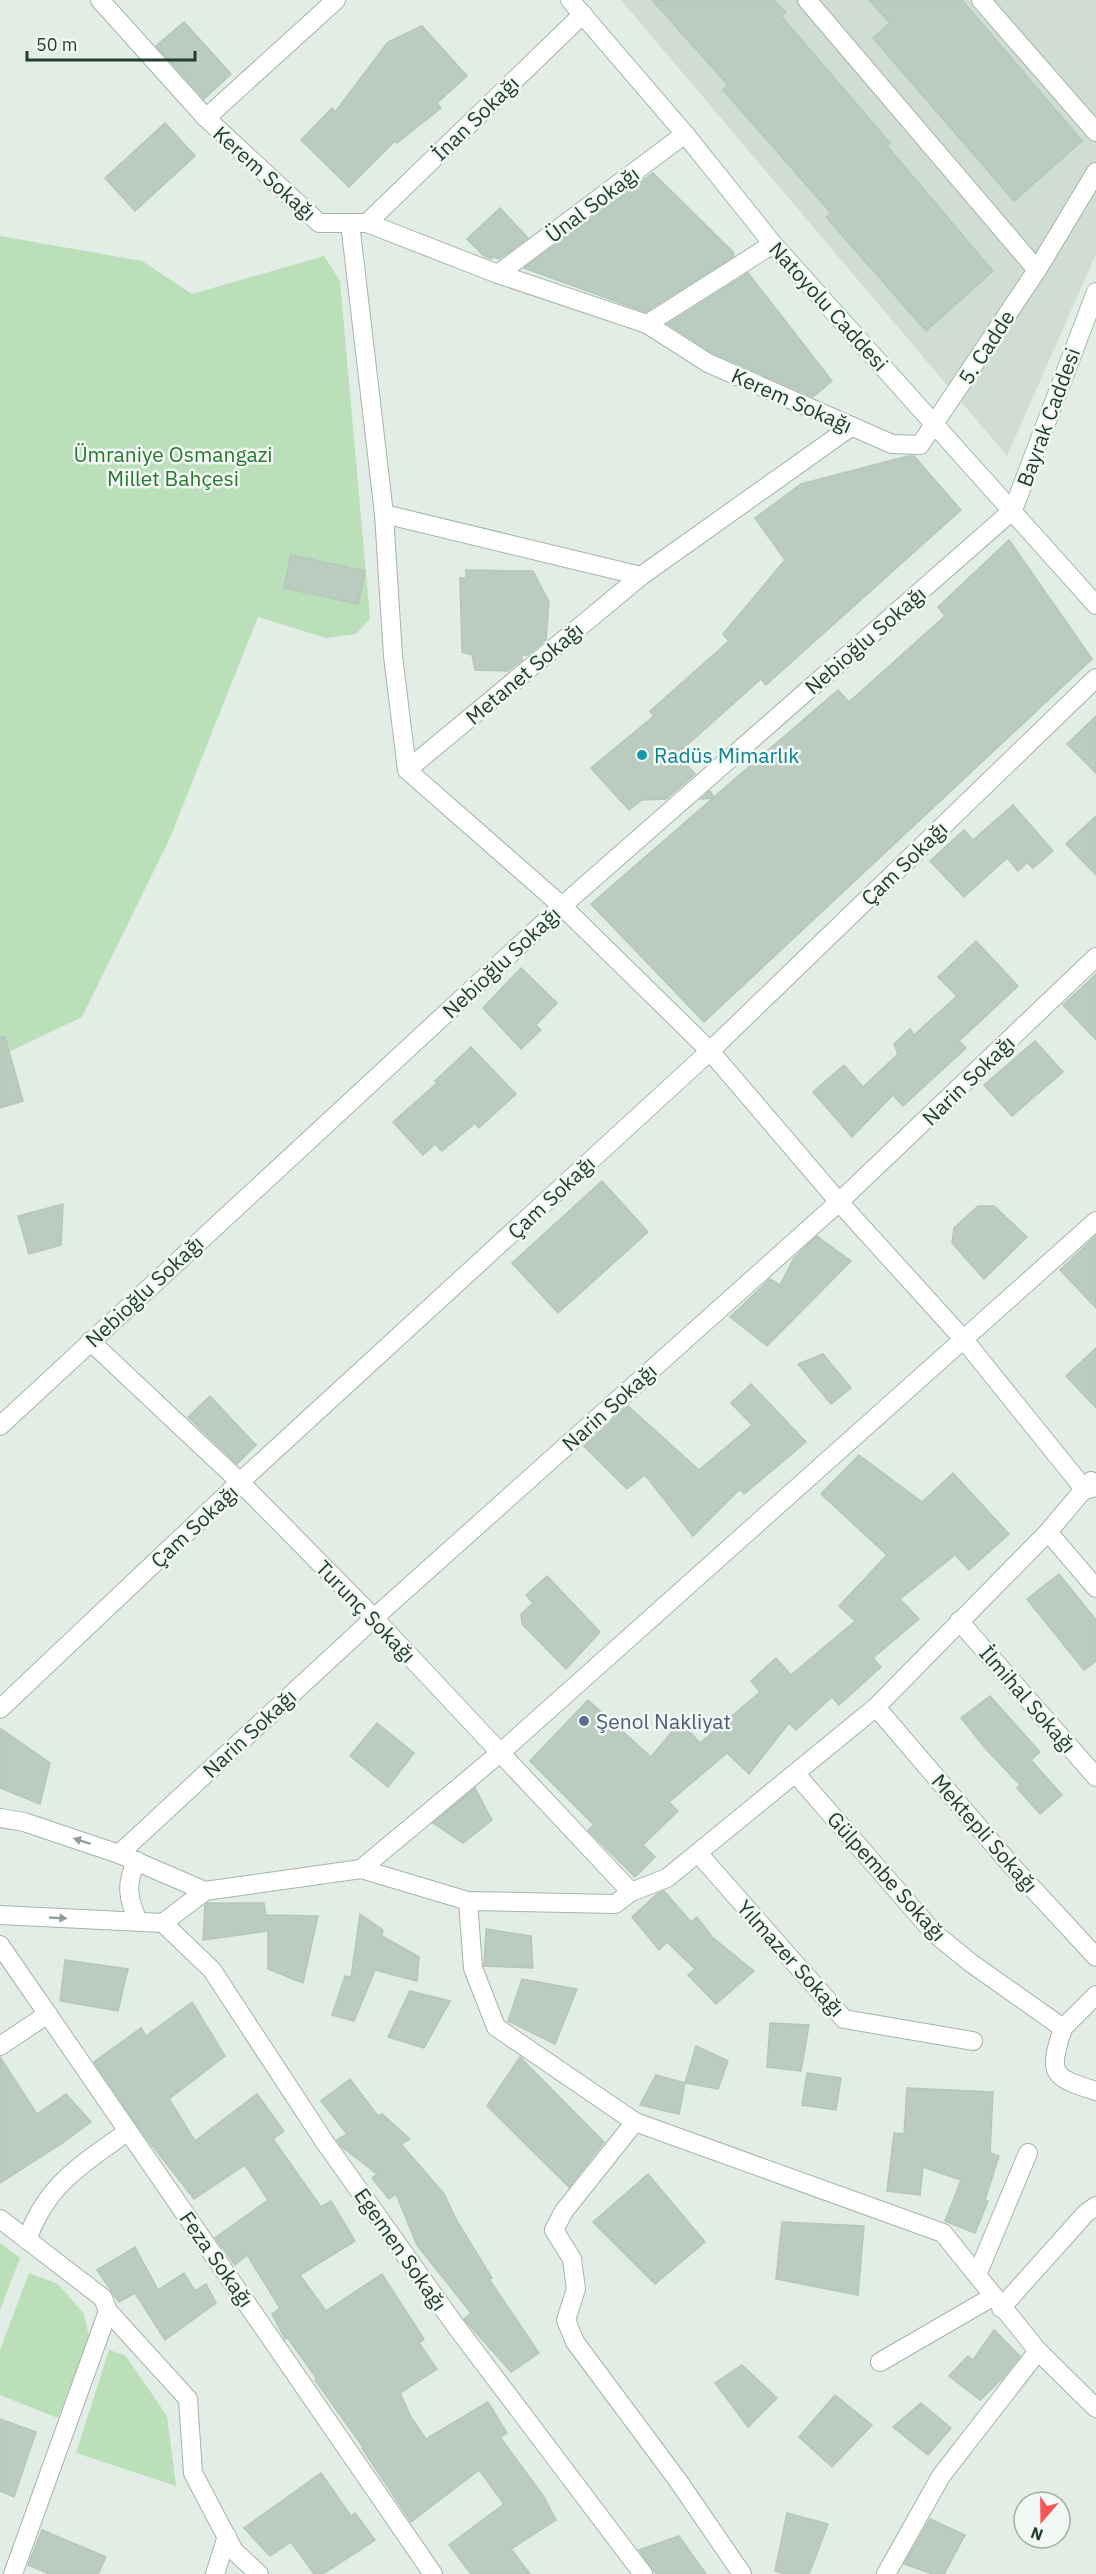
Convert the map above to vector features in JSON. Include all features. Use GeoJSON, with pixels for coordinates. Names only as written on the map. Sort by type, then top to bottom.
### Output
{"type":"FeatureCollection","features":[{"type":"Feature","properties":{"kind":"street"},"geometry":{"type":"LineString","coordinates":[[206,118],[336,0]]}},
{"type":"Feature","properties":{"kind":"street","name":"Natoyolu Caddesi"},"geometry":{"type":"LineString","coordinates":[[570,0],[685,134],[773,244],[1096,604]]}},
{"type":"Feature","properties":{"kind":"street"},"geometry":{"type":"LineString","coordinates":[[807,0],[1037,270]]}},
{"type":"Feature","properties":{"kind":"street"},"geometry":{"type":"LineString","coordinates":[[981,0],[1096,132]]}},
{"type":"Feature","properties":{"kind":"street","name":"Kerem Sokağı"},"geometry":{"type":"LineString","coordinates":[[102,1],[206,118],[319,223],[359,223],[498,274],[647,324],[708,363],[892,444],[920,445],[936,424]]}},
{"type":"Feature","properties":{"kind":"street","name":"İnan Sokağı"},"geometry":{"type":"LineString","coordinates":[[359,223],[583,14]]}},
{"type":"Feature","properties":{"kind":"street","name":"Ünal Sokağı"},"geometry":{"type":"LineString","coordinates":[[498,274],[685,134]]}},
{"type":"Feature","properties":{"kind":"street","name":"5. Cadde"},"geometry":{"type":"LineString","coordinates":[[936,424],[1037,270],[1096,172]]}},
{"type":"Feature","properties":{"kind":"street"},"geometry":{"type":"LineString","coordinates":[[359,223],[384,514],[393,656],[407,770],[562,906],[710,1051],[839,1202],[965,1341],[1090,1488]]}},
{"type":"Feature","properties":{"kind":"street"},"geometry":{"type":"LineString","coordinates":[[647,324],[773,244]]}},
{"type":"Feature","properties":{"kind":"street","name":"Bayrak Caddesi"},"geometry":{"type":"LineString","coordinates":[[1013,510],[1090,325],[1096,292]]}},
{"type":"Feature","properties":{"kind":"street","name":"Metanet Sokağı"},"geometry":{"type":"LineString","coordinates":[[407,770],[641,576],[852,426]]}},
{"type":"Feature","properties":{"kind":"street","name":"Nebioğlu Sokağı"},"geometry":{"type":"LineString","coordinates":[[0,1426],[562,906],[1013,510]]}},
{"type":"Feature","properties":{"kind":"street"},"geometry":{"type":"LineString","coordinates":[[384,514],[641,576]]}},
{"type":"Feature","properties":{"kind":"street","name":"Çam Sokağı"},"geometry":{"type":"LineString","coordinates":[[0,1709],[240,1482],[710,1051],[1096,678]]}},
{"type":"Feature","properties":{"kind":"street","name":"Narin Sokağı"},"geometry":{"type":"LineString","coordinates":[[119,1854],[374,1618],[839,1202],[1096,957]]}},
{"type":"Feature","properties":{"kind":"street"},"geometry":{"type":"LineString","coordinates":[[361,1869],[500,1753],[965,1341],[1096,1221]]}},
{"type":"Feature","properties":{"kind":"street","name":"Turunç Sokağı"},"geometry":{"type":"LineString","coordinates":[[90,1341],[240,1482],[374,1618],[631,1892]]}},
{"type":"Feature","properties":{"kind":"street"},"geometry":{"type":"LineString","coordinates":[[0,1915],[163,1923],[205,1891],[361,1869],[468,1901],[615,1904],[631,1892],[667,1878],[876,1707],[1090,1488],[1096,1475]]}},
{"type":"Feature","properties":{"kind":"street"},"geometry":{"type":"LineString","coordinates":[[1048,1532],[1096,1588]]}},
{"type":"Feature","properties":{"kind":"street","name":"İlmihal Sokağı"},"geometry":{"type":"LineString","coordinates":[[959,1621],[1096,1777]]}},
{"type":"Feature","properties":{"kind":"street","name":"Mektepli Sokağı"},"geometry":{"type":"LineString","coordinates":[[876,1707],[1011,1865],[1096,1957]]}},
{"type":"Feature","properties":{"kind":"street","name":"Gülpembe Sokağı"},"geometry":{"type":"LineString","coordinates":[[796,1774],[934,1933],[971,1963],[1063,2028]]}},
{"type":"Feature","properties":{"kind":"street"},"geometry":{"type":"LineString","coordinates":[[0,1818],[24,1822],[119,1854],[205,1891]]}},
{"type":"Feature","properties":{"kind":"street","name":"Yılmazer Sokağı"},"geometry":{"type":"LineString","coordinates":[[698,1853],[844,2019],[974,2041]]}},
{"type":"Feature","properties":{"kind":"street"},"geometry":{"type":"LineString","coordinates":[[137,1862],[129,1876],[128,1888],[131,1906],[138,1921]]}},
{"type":"Feature","properties":{"kind":"street"},"geometry":{"type":"LineString","coordinates":[[468,1901],[473,1968],[496,2027],[635,2121],[943,2233],[1038,2350],[1096,2408]]}},
{"type":"Feature","properties":{"kind":"street","name":"Egemen Sokağı"},"geometry":{"type":"LineString","coordinates":[[163,1923],[212,1970],[324,2141],[455,2325],[643,2574]]}},
{"type":"Feature","properties":{"kind":"street","name":"Feza Sokağı"},"geometry":{"type":"LineString","coordinates":[[0,1945],[433,2574]]}},
{"type":"Feature","properties":{"kind":"street"},"geometry":{"type":"LineString","coordinates":[[1096,1995],[1063,2028],[1054,2055],[1057,2073],[1063,2079],[1096,2091]]}},
{"type":"Feature","properties":{"kind":"street"},"geometry":{"type":"LineString","coordinates":[[0,2046],[48,2014]]}},
{"type":"Feature","properties":{"kind":"street"},"geometry":{"type":"LineString","coordinates":[[635,2121],[564,2211],[554,2230],[572,2259],[576,2289],[566,2320],[575,2342],[679,2482],[742,2574]]}},
{"type":"Feature","properties":{"kind":"street"},"geometry":{"type":"LineString","coordinates":[[27,2240],[33,2221],[53,2189],[66,2176],[128,2130]]}},
{"type":"Feature","properties":{"kind":"street"},"geometry":{"type":"LineString","coordinates":[[977,2275],[1028,2153]]}},
{"type":"Feature","properties":{"kind":"street"},"geometry":{"type":"LineString","coordinates":[[880,2362],[998,2302],[1086,2213],[1096,2206]]}},
{"type":"Feature","properties":{"kind":"street"},"geometry":{"type":"LineString","coordinates":[[0,2218],[103,2298],[108,2311],[188,2399],[193,2473],[234,2551],[259,2574]]}},
{"type":"Feature","properties":{"kind":"street"},"geometry":{"type":"LineString","coordinates":[[13,2574],[108,2311]]}},
{"type":"Feature","properties":{"kind":"street"},"geometry":{"type":"LineString","coordinates":[[886,2574],[941,2476],[1038,2350]]}},
{"type":"Feature","properties":{"kind":"street"},"geometry":{"type":"LineString","coordinates":[[215,2574],[226,2536]]}},
{"type":"Feature","properties":{"kind":"shaded area"},"geometry":{"type":"Polygon","coordinates":[[[621,0],[1096,0],[1096,254],[1007,456],[621,0]]]}},
{"type":"Feature","properties":{"kind":"green space","name":"Ümraniye Osmangazi Millet Bahçesi"},"geometry":{"type":"Polygon","coordinates":[[[0,236],[142,261],[192,294],[324,256],[340,281],[370,619],[356,634],[326,638],[258,617],[170,838],[82,1017],[0,1056],[0,236]]]}},
{"type":"Feature","properties":{"kind":"green space"},"geometry":{"type":"Polygon","coordinates":[[[0,2243],[20,2258],[0,2310],[0,2243]]]}},
{"type":"Feature","properties":{"kind":"green space"},"geometry":{"type":"Polygon","coordinates":[[[29,2273],[58,2284],[84,2314],[89,2337],[58,2418],[0,2395],[0,2350],[29,2273]]]}},
{"type":"Feature","properties":{"kind":"green space"},"geometry":{"type":"Polygon","coordinates":[[[109,2350],[125,2355],[167,2416],[176,2486],[76,2453],[109,2350]]]}},
{"type":"Feature","properties":{"kind":"building"},"geometry":{"type":"Polygon","coordinates":[[[652,0],[774,0],[786,12],[781,16],[890,143],[887,146],[993,271],[926,331],[826,217],[831,213],[723,90],[728,85],[652,0]]]}},
{"type":"Feature","properties":{"kind":"building"},"geometry":{"type":"Polygon","coordinates":[[[869,0],[962,0],[1082,141],[1014,201],[873,38],[890,23],[869,0]]]}},
{"type":"Feature","properties":{"kind":"building"},"geometry":{"type":"Polygon","coordinates":[[[184,22],[231,74],[204,99],[156,46],[184,22]]]}},
{"type":"Feature","properties":{"kind":"building"},"geometry":{"type":"Polygon","coordinates":[[[422,26],[467,76],[437,103],[441,108],[397,143],[395,141],[349,187],[301,140],[332,108],[335,112],[388,42],[422,26]]]}},
{"type":"Feature","properties":{"kind":"building"},"geometry":{"type":"Polygon","coordinates":[[[165,123],[195,156],[135,211],[105,178],[165,123]]]}},
{"type":"Feature","properties":{"kind":"building"},"geometry":{"type":"Polygon","coordinates":[[[653,173],[733,252],[734,256],[645,312],[524,268],[653,173]]]}},
{"type":"Feature","properties":{"kind":"building"},"geometry":{"type":"Polygon","coordinates":[[[500,208],[528,238],[499,259],[494,257],[491,259],[484,256],[467,239],[500,208]]]}},
{"type":"Feature","properties":{"kind":"building"},"geometry":{"type":"Polygon","coordinates":[[[748,273],[832,381],[813,397],[713,353],[668,324],[748,273]]]}},
{"type":"Feature","properties":{"kind":"building"},"geometry":{"type":"Polygon","coordinates":[[[914,456],[961,510],[766,685],[761,679],[677,754],[695,774],[666,799],[642,800],[629,810],[591,768],[654,716],[650,711],[729,641],[723,634],[785,560],[755,518],[801,484],[914,456]]]}},
{"type":"Feature","properties":{"kind":"building"},"geometry":{"type":"Polygon","coordinates":[[[1009,540],[1092,659],[704,1022],[591,904],[713,798],[701,799],[710,791],[714,797],[838,690],[849,702],[945,616],[938,607],[1009,540]]]}},
{"type":"Feature","properties":{"kind":"building"},"geometry":{"type":"Polygon","coordinates":[[[291,555],[365,571],[358,604],[284,588],[291,555]]]}},
{"type":"Feature","properties":{"kind":"building"},"geometry":{"type":"Polygon","coordinates":[[[466,570],[533,571],[549,602],[546,640],[528,655],[522,655],[522,660],[508,671],[475,670],[472,655],[462,652],[460,578],[466,578],[466,570]]]}},
{"type":"Feature","properties":{"kind":"building"},"geometry":{"type":"Polygon","coordinates":[[[1096,716],[1096,773],[1067,744],[1096,716]]]}},
{"type":"Feature","properties":{"kind":"building"},"geometry":{"type":"Polygon","coordinates":[[[1013,805],[1053,851],[1033,868],[1027,863],[1018,871],[1007,858],[964,897],[930,861],[964,830],[973,840],[1013,805]]]}},
{"type":"Feature","properties":{"kind":"building"},"geometry":{"type":"Polygon","coordinates":[[[1096,816],[1096,875],[1066,844],[1096,816]]]}},
{"type":"Feature","properties":{"kind":"building"},"geometry":{"type":"Polygon","coordinates":[[[976,941],[1018,986],[959,1041],[966,1048],[903,1106],[893,1095],[852,1137],[813,1092],[844,1065],[863,1087],[898,1054],[894,1044],[910,1029],[914,1035],[957,996],[938,977],[976,941]]]}},
{"type":"Feature","properties":{"kind":"building"},"geometry":{"type":"Polygon","coordinates":[[[521,968],[557,1003],[536,1025],[541,1030],[521,1049],[483,1008],[521,968]]]}},
{"type":"Feature","properties":{"kind":"building"},"geometry":{"type":"Polygon","coordinates":[[[1096,974],[1096,1040],[1063,1005],[1096,974]]]}},
{"type":"Feature","properties":{"kind":"building"},"geometry":{"type":"Polygon","coordinates":[[[5,1037],[23,1101],[0,1108],[0,1038],[5,1037]]]}},
{"type":"Feature","properties":{"kind":"building"},"geometry":{"type":"Polygon","coordinates":[[[1035,1041],[1063,1072],[1012,1116],[984,1085],[1035,1041]]]}},
{"type":"Feature","properties":{"kind":"building"},"geometry":{"type":"Polygon","coordinates":[[[471,1047],[516,1094],[479,1128],[475,1123],[442,1151],[435,1144],[423,1155],[393,1122],[437,1083],[435,1081],[471,1047]]]}},
{"type":"Feature","properties":{"kind":"building"},"geometry":{"type":"Polygon","coordinates":[[[602,1181],[648,1232],[558,1313],[512,1263],[602,1181]]]}},
{"type":"Feature","properties":{"kind":"building"},"geometry":{"type":"Polygon","coordinates":[[[63,1204],[61,1245],[29,1254],[18,1216],[63,1204]]]}},
{"type":"Feature","properties":{"kind":"building"},"geometry":{"type":"Polygon","coordinates":[[[978,1206],[994,1206],[1027,1237],[984,1279],[952,1243],[954,1228],[978,1206]]]}},
{"type":"Feature","properties":{"kind":"building"},"geometry":{"type":"Polygon","coordinates":[[[817,1236],[851,1261],[767,1346],[730,1317],[770,1279],[780,1285],[794,1258],[817,1236]]]}},
{"type":"Feature","properties":{"kind":"building"},"geometry":{"type":"Polygon","coordinates":[[[1096,1236],[1096,1308],[1060,1270],[1096,1236]]]}},
{"type":"Feature","properties":{"kind":"building"},"geometry":{"type":"Polygon","coordinates":[[[1096,1348],[1096,1408],[1066,1376],[1096,1348]]]}},
{"type":"Feature","properties":{"kind":"building"},"geometry":{"type":"Polygon","coordinates":[[[823,1354],[851,1388],[831,1404],[798,1364],[823,1354]]]}},
{"type":"Feature","properties":{"kind":"building"},"geometry":{"type":"Polygon","coordinates":[[[751,1384],[806,1442],[744,1494],[740,1489],[693,1536],[645,1475],[627,1489],[584,1446],[628,1406],[699,1470],[752,1425],[731,1403],[751,1384]]]}},
{"type":"Feature","properties":{"kind":"building"},"geometry":{"type":"Polygon","coordinates":[[[210,1396],[256,1445],[237,1464],[188,1417],[210,1396]]]}},
{"type":"Feature","properties":{"kind":"building"},"geometry":{"type":"Polygon","coordinates":[[[859,1455],[922,1502],[953,1473],[1009,1534],[969,1570],[955,1555],[900,1599],[919,1619],[873,1658],[881,1667],[839,1705],[832,1697],[796,1730],[789,1723],[749,1774],[727,1753],[669,1802],[678,1811],[643,1845],[655,1857],[635,1877],[588,1830],[594,1825],[530,1761],[588,1700],[651,1757],[680,1722],[700,1743],[760,1692],[751,1681],[776,1658],[791,1675],[855,1621],[839,1606],[887,1555],[821,1494],[859,1455]]]}},
{"type":"Feature","properties":{"kind":"building"},"geometry":{"type":"Polygon","coordinates":[[[1059,1574],[1096,1620],[1096,1661],[1084,1670],[1027,1599],[1059,1574]]]}},
{"type":"Feature","properties":{"kind":"building"},"geometry":{"type":"Polygon","coordinates":[[[547,1576],[600,1632],[566,1669],[522,1624],[521,1614],[533,1603],[526,1595],[547,1576]]]}},
{"type":"Feature","properties":{"kind":"building"},"geometry":{"type":"Polygon","coordinates":[[[990,1696],[1040,1752],[1031,1760],[1062,1795],[1040,1814],[1017,1788],[1020,1785],[985,1748],[961,1718],[990,1696]]]}},
{"type":"Feature","properties":{"kind":"building"},"geometry":{"type":"Polygon","coordinates":[[[377,1723],[414,1753],[388,1787],[350,1756],[377,1723]]]}},
{"type":"Feature","properties":{"kind":"building"},"geometry":{"type":"Polygon","coordinates":[[[0,1728],[50,1763],[40,1804],[0,1788],[0,1728]]]}},
{"type":"Feature","properties":{"kind":"building"},"geometry":{"type":"Polygon","coordinates":[[[475,1788],[492,1820],[463,1843],[433,1823],[475,1788]]]}},
{"type":"Feature","properties":{"kind":"building"},"geometry":{"type":"Polygon","coordinates":[[[664,1891],[691,1922],[697,1917],[712,1937],[754,1971],[716,2004],[688,1975],[695,1969],[667,1942],[659,1950],[632,1917],[657,1894],[664,1891]]]}},
{"type":"Feature","properties":{"kind":"building"},"geometry":{"type":"Polygon","coordinates":[[[207,1903],[264,1903],[266,1915],[318,1916],[303,1983],[268,1969],[268,1931],[203,1940],[207,1903]]]}},
{"type":"Feature","properties":{"kind":"building"},"geometry":{"type":"Polygon","coordinates":[[[360,1914],[383,1930],[382,1936],[419,1957],[417,1981],[375,1970],[354,2021],[332,2015],[345,1976],[351,1977],[360,1914]]]}},
{"type":"Feature","properties":{"kind":"building"},"geometry":{"type":"Polygon","coordinates":[[[486,1929],[531,1936],[533,1968],[484,1966],[486,1929]]]}},
{"type":"Feature","properties":{"kind":"building"},"geometry":{"type":"Polygon","coordinates":[[[65,1960],[128,1969],[118,2011],[60,2001],[65,1960]]]}},
{"type":"Feature","properties":{"kind":"building"},"geometry":{"type":"Polygon","coordinates":[[[522,1979],[577,1989],[555,2044],[508,2021],[522,1979]]]}},
{"type":"Feature","properties":{"kind":"building"},"geometry":{"type":"Polygon","coordinates":[[[410,1991],[450,2001],[424,2048],[388,2037],[410,1991]]]}},
{"type":"Feature","properties":{"kind":"building"},"geometry":{"type":"Polygon","coordinates":[[[192,2002],[225,2056],[169,2099],[195,2141],[257,2094],[284,2131],[273,2139],[321,2207],[331,2201],[355,2241],[300,2275],[326,2311],[382,2274],[424,2339],[419,2343],[437,2369],[400,2393],[411,2417],[426,2439],[488,2402],[507,2433],[500,2437],[544,2497],[556,2520],[511,2549],[530,2574],[471,2574],[449,2545],[504,2504],[479,2470],[411,2522],[363,2447],[315,2380],[317,2379],[287,2337],[285,2339],[272,2314],[280,2308],[247,2255],[235,2265],[215,2238],[268,2200],[245,2165],[194,2199],[144,2135],[94,2062],[141,2028],[146,2036],[192,2002]]]}},
{"type":"Feature","properties":{"kind":"building"},"geometry":{"type":"Polygon","coordinates":[[[770,2023],[809,2025],[801,2071],[767,2067],[770,2023]]]}},
{"type":"Feature","properties":{"kind":"building"},"geometry":{"type":"Polygon","coordinates":[[[696,2046],[728,2061],[718,2089],[685,2083],[696,2046]]]}},
{"type":"Feature","properties":{"kind":"building"},"geometry":{"type":"Polygon","coordinates":[[[0,2057],[37,2114],[66,2094],[91,2122],[0,2183],[0,2057]]]}},
{"type":"Feature","properties":{"kind":"building"},"geometry":{"type":"Polygon","coordinates":[[[520,2057],[604,2142],[569,2187],[487,2106],[520,2057]]]}},
{"type":"Feature","properties":{"kind":"building"},"geometry":{"type":"Polygon","coordinates":[[[807,2073],[841,2078],[836,2110],[802,2105],[807,2073]]]}},
{"type":"Feature","properties":{"kind":"building"},"geometry":{"type":"Polygon","coordinates":[[[656,2075],[685,2083],[679,2114],[640,2105],[656,2075]]]}},
{"type":"Feature","properties":{"kind":"building"},"geometry":{"type":"Polygon","coordinates":[[[350,2079],[378,2116],[382,2114],[410,2139],[401,2144],[444,2194],[457,2221],[492,2278],[489,2279],[539,2353],[511,2372],[464,2319],[471,2313],[417,2245],[396,2194],[389,2199],[372,2178],[377,2174],[342,2147],[337,2140],[347,2134],[321,2101],[350,2079]]]}},
{"type":"Feature","properties":{"kind":"building"},"geometry":{"type":"Polygon","coordinates":[[[907,2088],[993,2092],[990,2153],[999,2156],[985,2200],[988,2201],[975,2233],[945,2221],[961,2180],[923,2167],[920,2195],[887,2191],[894,2133],[904,2134],[907,2088]]]}},
{"type":"Feature","properties":{"kind":"building"},"geometry":{"type":"Polygon","coordinates":[[[648,2174],[705,2242],[655,2284],[593,2222],[648,2174]]]}},
{"type":"Feature","properties":{"kind":"building"},"geometry":{"type":"Polygon","coordinates":[[[782,2222],[864,2226],[858,2295],[776,2279],[782,2222]]]}},
{"type":"Feature","properties":{"kind":"building"},"geometry":{"type":"Polygon","coordinates":[[[135,2247],[158,2290],[184,2273],[195,2291],[206,2284],[216,2303],[165,2340],[135,2293],[119,2302],[97,2270],[135,2247]]]}},
{"type":"Feature","properties":{"kind":"building"},"geometry":{"type":"Polygon","coordinates":[[[994,2330],[1020,2356],[1002,2379],[980,2400],[949,2376],[968,2356],[973,2360],[994,2330]]]}},
{"type":"Feature","properties":{"kind":"building"},"geometry":{"type":"Polygon","coordinates":[[[742,2365],[777,2398],[748,2427],[715,2383],[742,2365]]]}},
{"type":"Feature","properties":{"kind":"building"},"geometry":{"type":"Polygon","coordinates":[[[835,2395],[872,2425],[832,2467],[799,2437],[835,2395]]]}},
{"type":"Feature","properties":{"kind":"building"},"geometry":{"type":"Polygon","coordinates":[[[921,2403],[951,2428],[928,2455],[893,2427],[921,2403]]]}},
{"type":"Feature","properties":{"kind":"building"},"geometry":{"type":"Polygon","coordinates":[[[0,2419],[36,2432],[14,2497],[0,2491],[0,2419]]]}},
{"type":"Feature","properties":{"kind":"building"},"geometry":{"type":"Polygon","coordinates":[[[321,2473],[351,2516],[355,2513],[375,2540],[323,2574],[314,2574],[291,2542],[270,2556],[244,2528],[321,2473]]]}},
{"type":"Feature","properties":{"kind":"building"},"geometry":{"type":"Polygon","coordinates":[[[787,2513],[828,2524],[809,2574],[785,2574],[775,2571],[787,2513]]]}},
{"type":"Feature","properties":{"kind":"building"},"geometry":{"type":"Polygon","coordinates":[[[930,2519],[965,2535],[944,2574],[933,2574],[904,2564],[930,2519]]]}},
{"type":"Feature","properties":{"kind":"building"},"geometry":{"type":"Polygon","coordinates":[[[42,2530],[106,2557],[98,2574],[50,2574],[28,2565],[42,2530]]]}},
{"type":"Feature","properties":{"kind":"building"},"geometry":{"type":"Polygon","coordinates":[[[679,2536],[706,2574],[656,2574],[639,2550],[679,2536]]]}},
{"type":"Feature","properties":{"kind":"place","name":"Radüs Mimarlık"},"geometry":{"type":"Point","coordinates":[642,755]}},
{"type":"Feature","properties":{"kind":"place","name":"Şenol Nakliyat"},"geometry":{"type":"Point","coordinates":[584,1721]}}]}
